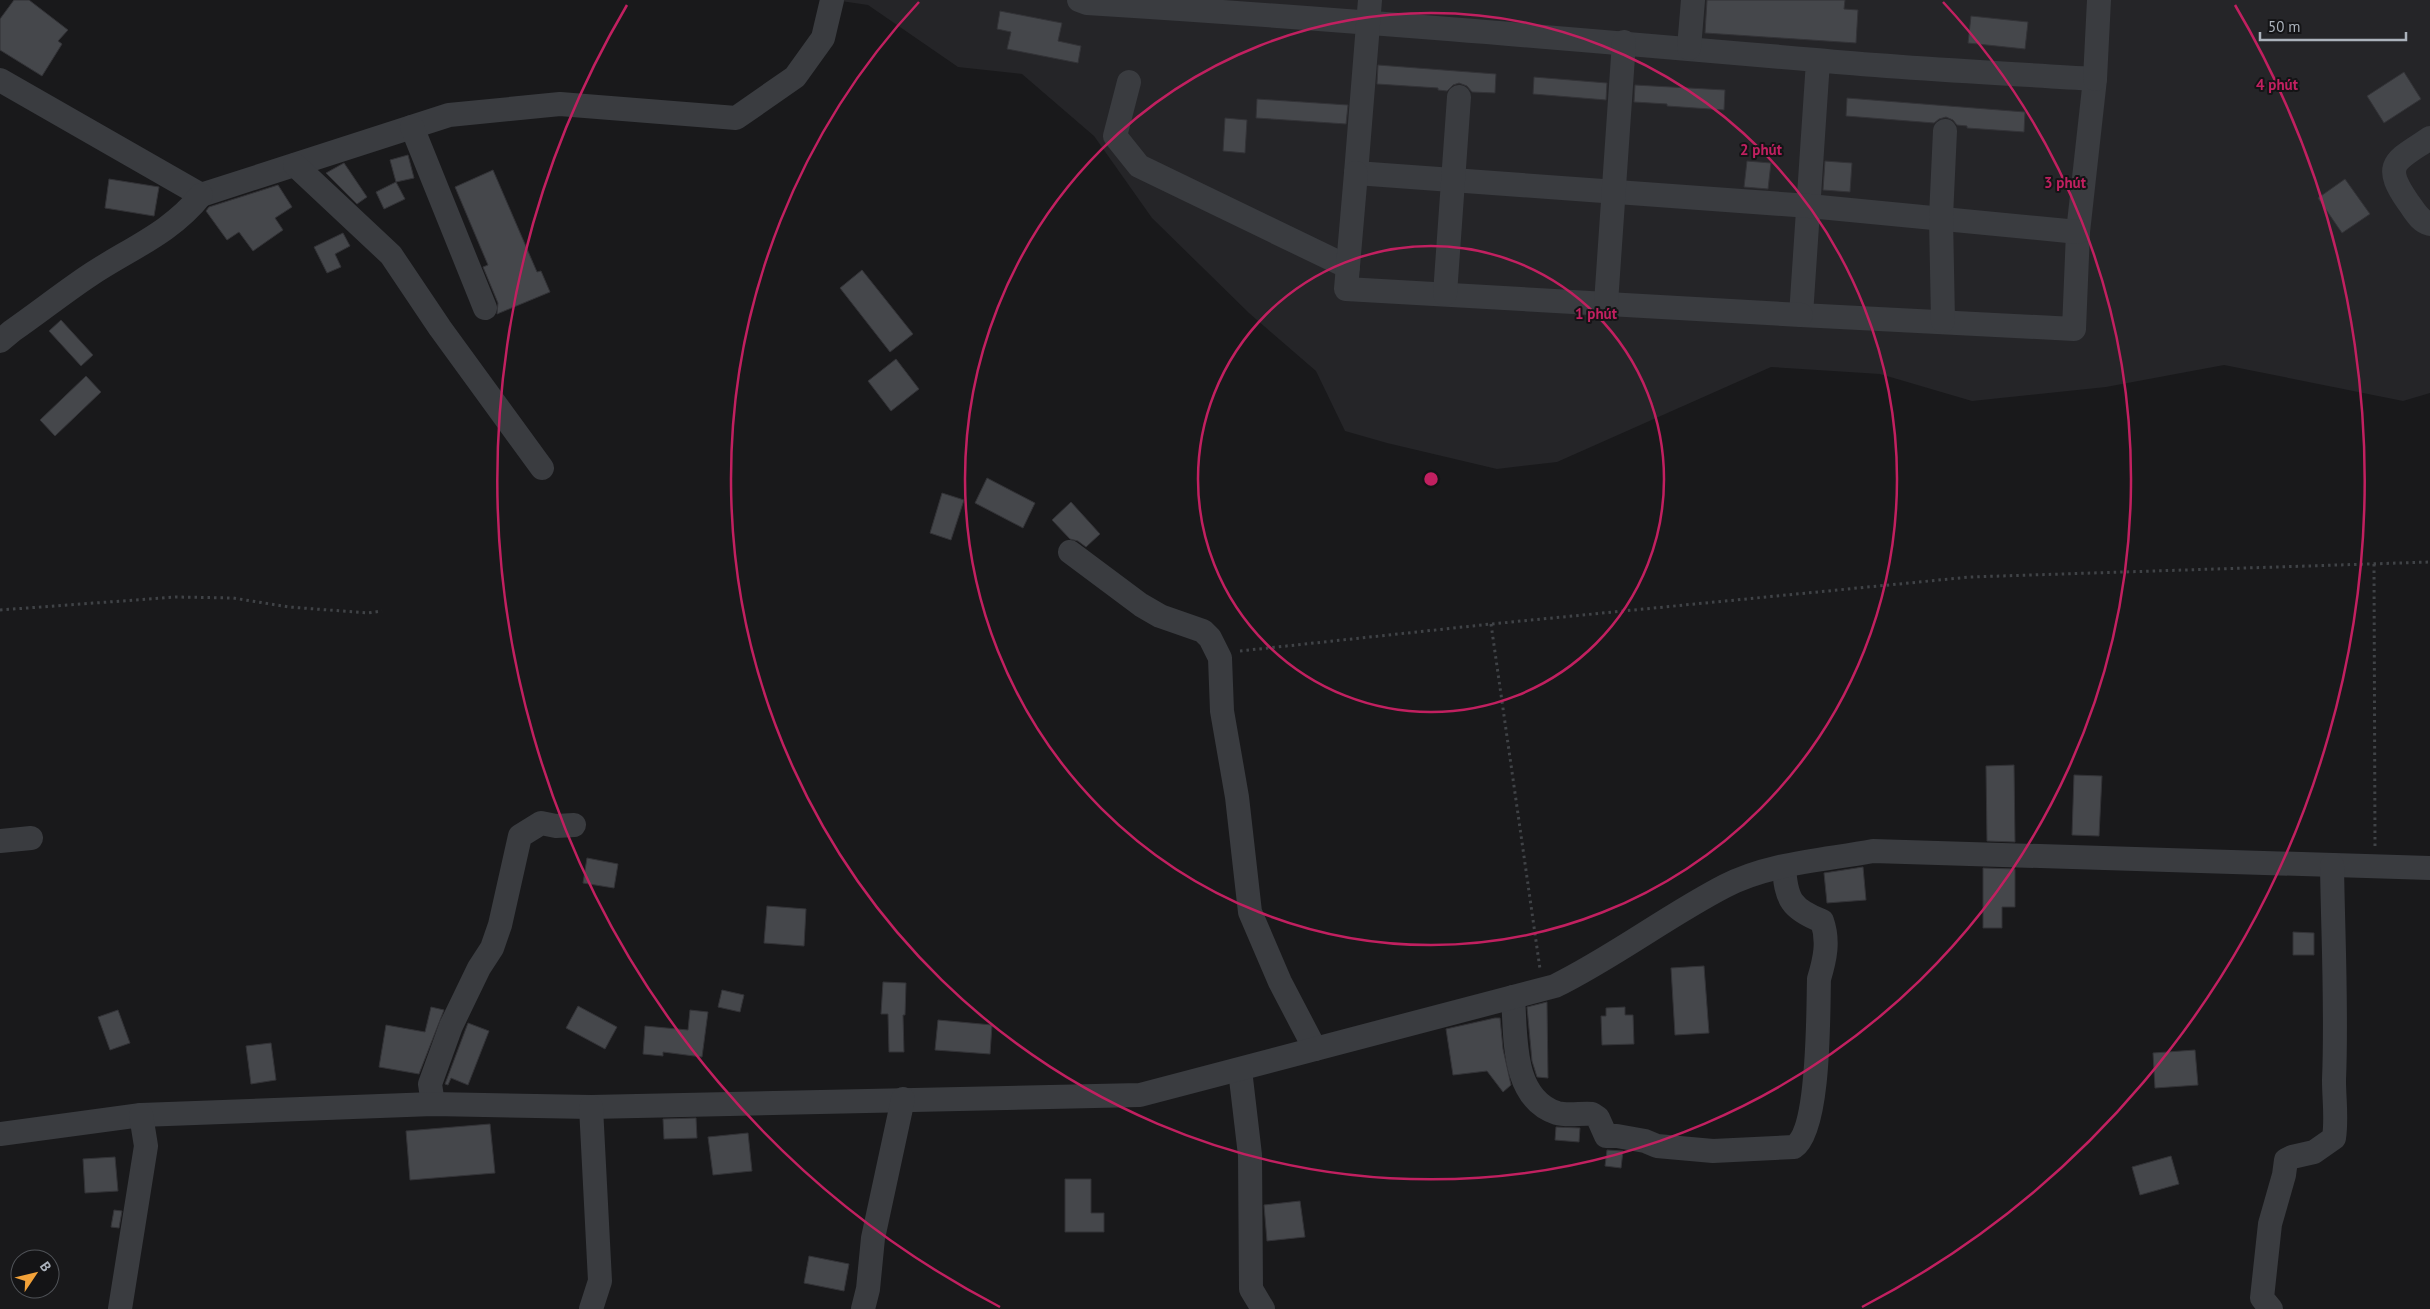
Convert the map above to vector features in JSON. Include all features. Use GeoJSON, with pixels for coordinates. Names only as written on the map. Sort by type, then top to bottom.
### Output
{"type":"FeatureCollection","features":[{"type":"Feature","properties":{"kind":"street"},"geometry":{"type":"LineString","coordinates":[[0,341],[91,275],[130,252],[187,213],[201,195],[449,115],[560,104],[736,118],[795,77],[823,38],[832,0]]}},
{"type":"Feature","properties":{"kind":"street"},"geometry":{"type":"LineString","coordinates":[[1370,0],[1346,289],[2074,329],[2078,232],[2095,79],[2099,0]]}},
{"type":"Feature","properties":{"kind":"street"},"geometry":{"type":"LineString","coordinates":[[1689,48],[1693,0]]}},
{"type":"Feature","properties":{"kind":"street"},"geometry":{"type":"LineString","coordinates":[[1084,1],[1278,7],[1369,24],[1624,42],[1818,61],[2095,79]]}},
{"type":"Feature","properties":{"kind":"street"},"geometry":{"type":"LineString","coordinates":[[1606,303],[1624,42]]}},
{"type":"Feature","properties":{"kind":"street"},"geometry":{"type":"LineString","coordinates":[[1801,315],[1818,61]]}},
{"type":"Feature","properties":{"kind":"street"},"geometry":{"type":"LineString","coordinates":[[0,80],[201,195]]}},
{"type":"Feature","properties":{"kind":"street"},"geometry":{"type":"LineString","coordinates":[[1129,82],[1115,136],[1139,166],[1348,267]]}},
{"type":"Feature","properties":{"kind":"street"},"geometry":{"type":"LineString","coordinates":[[1445,294],[1455,182],[1459,96]]}},
{"type":"Feature","properties":{"kind":"street"},"geometry":{"type":"LineString","coordinates":[[412,127],[485,308]]}},
{"type":"Feature","properties":{"kind":"street"},"geometry":{"type":"LineString","coordinates":[[1942,321],[1941,217],[1945,131]]}},
{"type":"Feature","properties":{"kind":"street"},"geometry":{"type":"LineString","coordinates":[[2430,138],[2404,155],[2397,162],[2393,171],[2394,180],[2419,218],[2430,224]]}},
{"type":"Feature","properties":{"kind":"street"},"geometry":{"type":"LineString","coordinates":[[295,165],[391,255],[440,328],[542,468]]}},
{"type":"Feature","properties":{"kind":"street"},"geometry":{"type":"LineString","coordinates":[[1356,173],[1455,182],[1809,206],[1941,217],[2078,232]]}},
{"type":"Feature","properties":{"kind":"street"},"geometry":{"type":"LineString","coordinates":[[1070,552],[1141,605],[1160,616],[1203,631],[1210,638],[1218,654],[1222,711],[1238,798],[1250,912],[1280,982],[1315,1049]]}},
{"type":"Feature","properties":{"kind":"street"},"geometry":{"type":"LineString","coordinates":[[433,1104],[430,1084],[451,1026],[492,948],[500,925],[520,836],[541,823],[556,826],[574,825]]}},
{"type":"Feature","properties":{"kind":"street"},"geometry":{"type":"LineString","coordinates":[[0,841],[31,838]]}},
{"type":"Feature","properties":{"kind":"street"},"geometry":{"type":"LineString","coordinates":[[0,1134],[141,1115],[433,1104],[592,1107],[1140,1095],[1543,989],[1582,973],[1726,885],[1784,867],[1873,851],[2332,865],[2375,868],[2430,868]]}},
{"type":"Feature","properties":{"kind":"street"},"geometry":{"type":"LineString","coordinates":[[2271,1309],[2262,1298],[2270,1224],[2284,1175],[2286,1160],[2314,1152],[2334,1138],[2336,1120],[2334,1096],[2336,1038],[2332,865]]}},
{"type":"Feature","properties":{"kind":"street"},"geometry":{"type":"LineString","coordinates":[[1514,997],[1518,1066],[1526,1083],[1544,1108],[1560,1114],[1592,1114],[1598,1118],[1606,1136],[1645,1141],[1657,1146],[1713,1151],[1794,1147],[1801,1143],[1807,1129],[1813,1100],[1819,979],[1827,940],[1822,922],[1790,901],[1785,888],[1784,867]]}},
{"type":"Feature","properties":{"kind":"street"},"geometry":{"type":"LineString","coordinates":[[1240,1070],[1250,1154],[1251,1289],[1264,1309]]}},
{"type":"Feature","properties":{"kind":"street"},"geometry":{"type":"LineString","coordinates":[[862,1309],[868,1289],[873,1238],[903,1099]]}},
{"type":"Feature","properties":{"kind":"street"},"geometry":{"type":"LineString","coordinates":[[590,1309],[600,1281],[592,1107]]}},
{"type":"Feature","properties":{"kind":"street"},"geometry":{"type":"LineString","coordinates":[[120,1309],[146,1146],[141,1115]]}},
{"type":"Feature","properties":{"kind":"path"},"geometry":{"type":"LineString","coordinates":[[1218,654],[1491,624],[1970,577],[2430,562]]}},
{"type":"Feature","properties":{"kind":"path"},"geometry":{"type":"LineString","coordinates":[[2374,564],[2375,868]]}},
{"type":"Feature","properties":{"kind":"path"},"geometry":{"type":"LineString","coordinates":[[0,610],[176,597],[234,598],[289,607],[382,612]]}},
{"type":"Feature","properties":{"kind":"path"},"geometry":{"type":"LineString","coordinates":[[1491,624],[1543,989]]}},
{"type":"Feature","properties":{"kind":"shaded area"},"geometry":{"type":"Polygon","coordinates":[[[834,0],[2430,0],[2430,393],[2403,401],[2224,365],[2106,387],[1972,401],[1880,374],[1771,367],[1557,462],[1497,469],[1387,443],[1345,431],[1316,371],[1249,313],[1152,218],[1094,136],[1022,74],[958,67],[868,5],[834,0]]]}},
{"type":"Feature","properties":{"kind":"building"},"geometry":{"type":"Polygon","coordinates":[[[14,0],[29,0],[68,30],[58,41],[62,44],[42,76],[0,50],[0,19],[14,0]]]}},
{"type":"Feature","properties":{"kind":"building"},"geometry":{"type":"Polygon","coordinates":[[[1707,0],[1845,0],[1844,9],[1858,10],[1856,43],[1705,33],[1707,0]]]}},
{"type":"Feature","properties":{"kind":"building"},"geometry":{"type":"Polygon","coordinates":[[[1000,11],[1062,23],[1058,41],[1081,46],[1078,63],[1007,49],[1011,32],[997,29],[1000,11]]]}},
{"type":"Feature","properties":{"kind":"building"},"geometry":{"type":"Polygon","coordinates":[[[1971,16],[2028,22],[2025,49],[1968,43],[1971,16]]]}},
{"type":"Feature","properties":{"kind":"building"},"geometry":{"type":"Polygon","coordinates":[[[1378,65],[1496,74],[1495,93],[1472,92],[1467,86],[1459,83],[1453,85],[1447,91],[1438,90],[1438,88],[1377,84],[1378,65]]]}},
{"type":"Feature","properties":{"kind":"building"},"geometry":{"type":"Polygon","coordinates":[[[2404,72],[2421,99],[2384,123],[2367,96],[2404,72]]]}},
{"type":"Feature","properties":{"kind":"building"},"geometry":{"type":"Polygon","coordinates":[[[1534,77],[1607,83],[1606,100],[1533,94],[1534,77]]]}},
{"type":"Feature","properties":{"kind":"building"},"geometry":{"type":"Polygon","coordinates":[[[1635,85],[1725,90],[1724,110],[1634,102],[1635,85]]]}},
{"type":"Feature","properties":{"kind":"building"},"geometry":{"type":"Polygon","coordinates":[[[1847,98],[2025,112],[2024,132],[1967,128],[1967,126],[1957,125],[1953,120],[1946,117],[1934,123],[1846,116],[1847,98]]]}},
{"type":"Feature","properties":{"kind":"building"},"geometry":{"type":"Polygon","coordinates":[[[1257,99],[1348,105],[1346,124],[1256,118],[1257,99]]]}},
{"type":"Feature","properties":{"kind":"building"},"geometry":{"type":"Polygon","coordinates":[[[1225,118],[1247,120],[1245,153],[1223,151],[1225,118]]]}},
{"type":"Feature","properties":{"kind":"building"},"geometry":{"type":"Polygon","coordinates":[[[408,155],[414,178],[396,182],[390,160],[408,155]]]}},
{"type":"Feature","properties":{"kind":"building"},"geometry":{"type":"Polygon","coordinates":[[[1747,161],[1771,163],[1768,189],[1744,187],[1747,161]]]}},
{"type":"Feature","properties":{"kind":"building"},"geometry":{"type":"Polygon","coordinates":[[[1825,161],[1852,163],[1850,192],[1823,190],[1825,161]]]}},
{"type":"Feature","properties":{"kind":"building"},"geometry":{"type":"Polygon","coordinates":[[[344,163],[367,197],[357,204],[326,173],[344,163]]]}},
{"type":"Feature","properties":{"kind":"building"},"geometry":{"type":"Polygon","coordinates":[[[493,170],[537,272],[541,271],[550,292],[497,314],[498,303],[483,267],[488,265],[455,187],[493,170]]]}},
{"type":"Feature","properties":{"kind":"building"},"geometry":{"type":"Polygon","coordinates":[[[109,179],[159,187],[154,216],[105,208],[109,179]]]}},
{"type":"Feature","properties":{"kind":"building"},"geometry":{"type":"Polygon","coordinates":[[[2345,179],[2370,214],[2342,233],[2318,198],[2345,179]]]}},
{"type":"Feature","properties":{"kind":"building"},"geometry":{"type":"Polygon","coordinates":[[[396,182],[405,199],[384,209],[376,192],[396,182]]]}},
{"type":"Feature","properties":{"kind":"building"},"geometry":{"type":"Polygon","coordinates":[[[278,185],[292,207],[275,218],[283,230],[253,251],[239,232],[227,240],[206,211],[209,207],[278,185]]]}},
{"type":"Feature","properties":{"kind":"building"},"geometry":{"type":"Polygon","coordinates":[[[343,233],[350,246],[335,254],[341,267],[327,273],[314,247],[343,233]]]}},
{"type":"Feature","properties":{"kind":"building"},"geometry":{"type":"Polygon","coordinates":[[[862,270],[913,334],[890,352],[840,288],[862,270]]]}},
{"type":"Feature","properties":{"kind":"building"},"geometry":{"type":"Polygon","coordinates":[[[61,320],[93,355],[81,366],[49,331],[61,320]]]}},
{"type":"Feature","properties":{"kind":"building"},"geometry":{"type":"Polygon","coordinates":[[[896,359],[919,389],[891,411],[868,381],[896,359]]]}},
{"type":"Feature","properties":{"kind":"building"},"geometry":{"type":"Polygon","coordinates":[[[86,376],[101,392],[55,436],[40,420],[86,376]]]}},
{"type":"Feature","properties":{"kind":"building"},"geometry":{"type":"Polygon","coordinates":[[[987,478],[1035,503],[1023,528],[975,503],[987,478]]]}},
{"type":"Feature","properties":{"kind":"building"},"geometry":{"type":"Polygon","coordinates":[[[942,493],[964,500],[951,540],[930,533],[942,493]]]}},
{"type":"Feature","properties":{"kind":"building"},"geometry":{"type":"Polygon","coordinates":[[[1071,502],[1100,534],[1086,547],[1078,541],[1070,539],[1052,520],[1071,502]]]}},
{"type":"Feature","properties":{"kind":"building"},"geometry":{"type":"Polygon","coordinates":[[[2014,765],[2015,842],[1987,841],[1986,766],[2014,765]]]}},
{"type":"Feature","properties":{"kind":"building"},"geometry":{"type":"Polygon","coordinates":[[[2074,775],[2102,776],[2099,836],[2072,835],[2074,775]]]}},
{"type":"Feature","properties":{"kind":"building"},"geometry":{"type":"Polygon","coordinates":[[[587,858],[618,864],[614,888],[583,883],[587,858]]]}},
{"type":"Feature","properties":{"kind":"building"},"geometry":{"type":"Polygon","coordinates":[[[1863,867],[1866,900],[1827,903],[1824,873],[1863,867]]]}},
{"type":"Feature","properties":{"kind":"building"},"geometry":{"type":"Polygon","coordinates":[[[1983,868],[2015,869],[2015,907],[2002,907],[2002,928],[1983,928],[1983,868]]]}},
{"type":"Feature","properties":{"kind":"building"},"geometry":{"type":"Polygon","coordinates":[[[767,906],[806,909],[804,946],[764,943],[767,906]]]}},
{"type":"Feature","properties":{"kind":"building"},"geometry":{"type":"Polygon","coordinates":[[[2293,932],[2314,933],[2314,955],[2293,955],[2293,932]]]}},
{"type":"Feature","properties":{"kind":"building"},"geometry":{"type":"Polygon","coordinates":[[[1704,966],[1709,1033],[1675,1035],[1671,968],[1704,966]]]}},
{"type":"Feature","properties":{"kind":"building"},"geometry":{"type":"Polygon","coordinates":[[[883,982],[906,983],[905,1015],[903,1015],[904,1052],[889,1052],[888,1014],[881,1014],[883,982]]]}},
{"type":"Feature","properties":{"kind":"building"},"geometry":{"type":"Polygon","coordinates":[[[722,990],[744,995],[740,1012],[718,1007],[722,990]]]}},
{"type":"Feature","properties":{"kind":"building"},"geometry":{"type":"Polygon","coordinates":[[[1547,1002],[1548,1078],[1537,1077],[1532,1061],[1527,1007],[1547,1002]]]}},
{"type":"Feature","properties":{"kind":"building"},"geometry":{"type":"Polygon","coordinates":[[[578,1006],[617,1027],[605,1049],[566,1028],[578,1006]]]}},
{"type":"Feature","properties":{"kind":"building"},"geometry":{"type":"Polygon","coordinates":[[[431,1007],[444,1010],[419,1074],[379,1067],[386,1025],[425,1032],[431,1007]]]}},
{"type":"Feature","properties":{"kind":"building"},"geometry":{"type":"Polygon","coordinates":[[[1625,1007],[1625,1015],[1633,1015],[1634,1044],[1602,1045],[1601,1016],[1606,1016],[1606,1008],[1625,1007]]]}},
{"type":"Feature","properties":{"kind":"building"},"geometry":{"type":"Polygon","coordinates":[[[118,1010],[130,1043],[110,1050],[98,1017],[118,1010]]]}},
{"type":"Feature","properties":{"kind":"building"},"geometry":{"type":"Polygon","coordinates":[[[690,1010],[708,1012],[702,1057],[663,1052],[663,1056],[643,1054],[645,1026],[688,1030],[690,1010]]]}},
{"type":"Feature","properties":{"kind":"building"},"geometry":{"type":"Polygon","coordinates":[[[1500,1018],[1503,1049],[1511,1085],[1503,1092],[1487,1071],[1453,1075],[1446,1029],[1500,1018]]]}},
{"type":"Feature","properties":{"kind":"building"},"geometry":{"type":"Polygon","coordinates":[[[938,1020],[992,1025],[990,1054],[935,1050],[938,1020]]]}},
{"type":"Feature","properties":{"kind":"building"},"geometry":{"type":"Polygon","coordinates":[[[468,1023],[489,1031],[468,1085],[451,1078],[448,1085],[445,1084],[468,1023]]]}},
{"type":"Feature","properties":{"kind":"building"},"geometry":{"type":"Polygon","coordinates":[[[271,1043],[276,1080],[251,1084],[246,1046],[271,1043]]]}},
{"type":"Feature","properties":{"kind":"building"},"geometry":{"type":"Polygon","coordinates":[[[2195,1050],[2198,1085],[2155,1088],[2153,1053],[2195,1050]]]}},
{"type":"Feature","properties":{"kind":"building"},"geometry":{"type":"Polygon","coordinates":[[[696,1118],[697,1138],[664,1139],[663,1119],[696,1118]]]}},
{"type":"Feature","properties":{"kind":"building"},"geometry":{"type":"Polygon","coordinates":[[[490,1124],[495,1173],[410,1180],[406,1131],[490,1124]]]}},
{"type":"Feature","properties":{"kind":"building"},"geometry":{"type":"Polygon","coordinates":[[[1556,1127],[1580,1128],[1579,1142],[1555,1140],[1556,1127]]]}},
{"type":"Feature","properties":{"kind":"building"},"geometry":{"type":"Polygon","coordinates":[[[748,1133],[752,1171],[713,1175],[708,1137],[748,1133]]]}},
{"type":"Feature","properties":{"kind":"building"},"geometry":{"type":"Polygon","coordinates":[[[1607,1150],[1623,1151],[1621,1168],[1605,1166],[1607,1150]]]}},
{"type":"Feature","properties":{"kind":"building"},"geometry":{"type":"Polygon","coordinates":[[[2171,1156],[2179,1184],[2140,1195],[2132,1167],[2171,1156]]]}},
{"type":"Feature","properties":{"kind":"building"},"geometry":{"type":"Polygon","coordinates":[[[115,1157],[118,1191],[85,1193],[83,1159],[115,1157]]]}},
{"type":"Feature","properties":{"kind":"building"},"geometry":{"type":"Polygon","coordinates":[[[1065,1179],[1091,1179],[1091,1213],[1104,1213],[1104,1232],[1065,1232],[1065,1179]]]}},
{"type":"Feature","properties":{"kind":"building"},"geometry":{"type":"Polygon","coordinates":[[[1300,1201],[1305,1237],[1267,1241],[1264,1205],[1300,1201]]]}},
{"type":"Feature","properties":{"kind":"building"},"geometry":{"type":"Polygon","coordinates":[[[114,1210],[122,1211],[119,1228],[111,1227],[114,1210]]]}},
{"type":"Feature","properties":{"kind":"building"},"geometry":{"type":"Polygon","coordinates":[[[809,1256],[849,1264],[844,1291],[804,1283],[809,1256]]]}}]}
